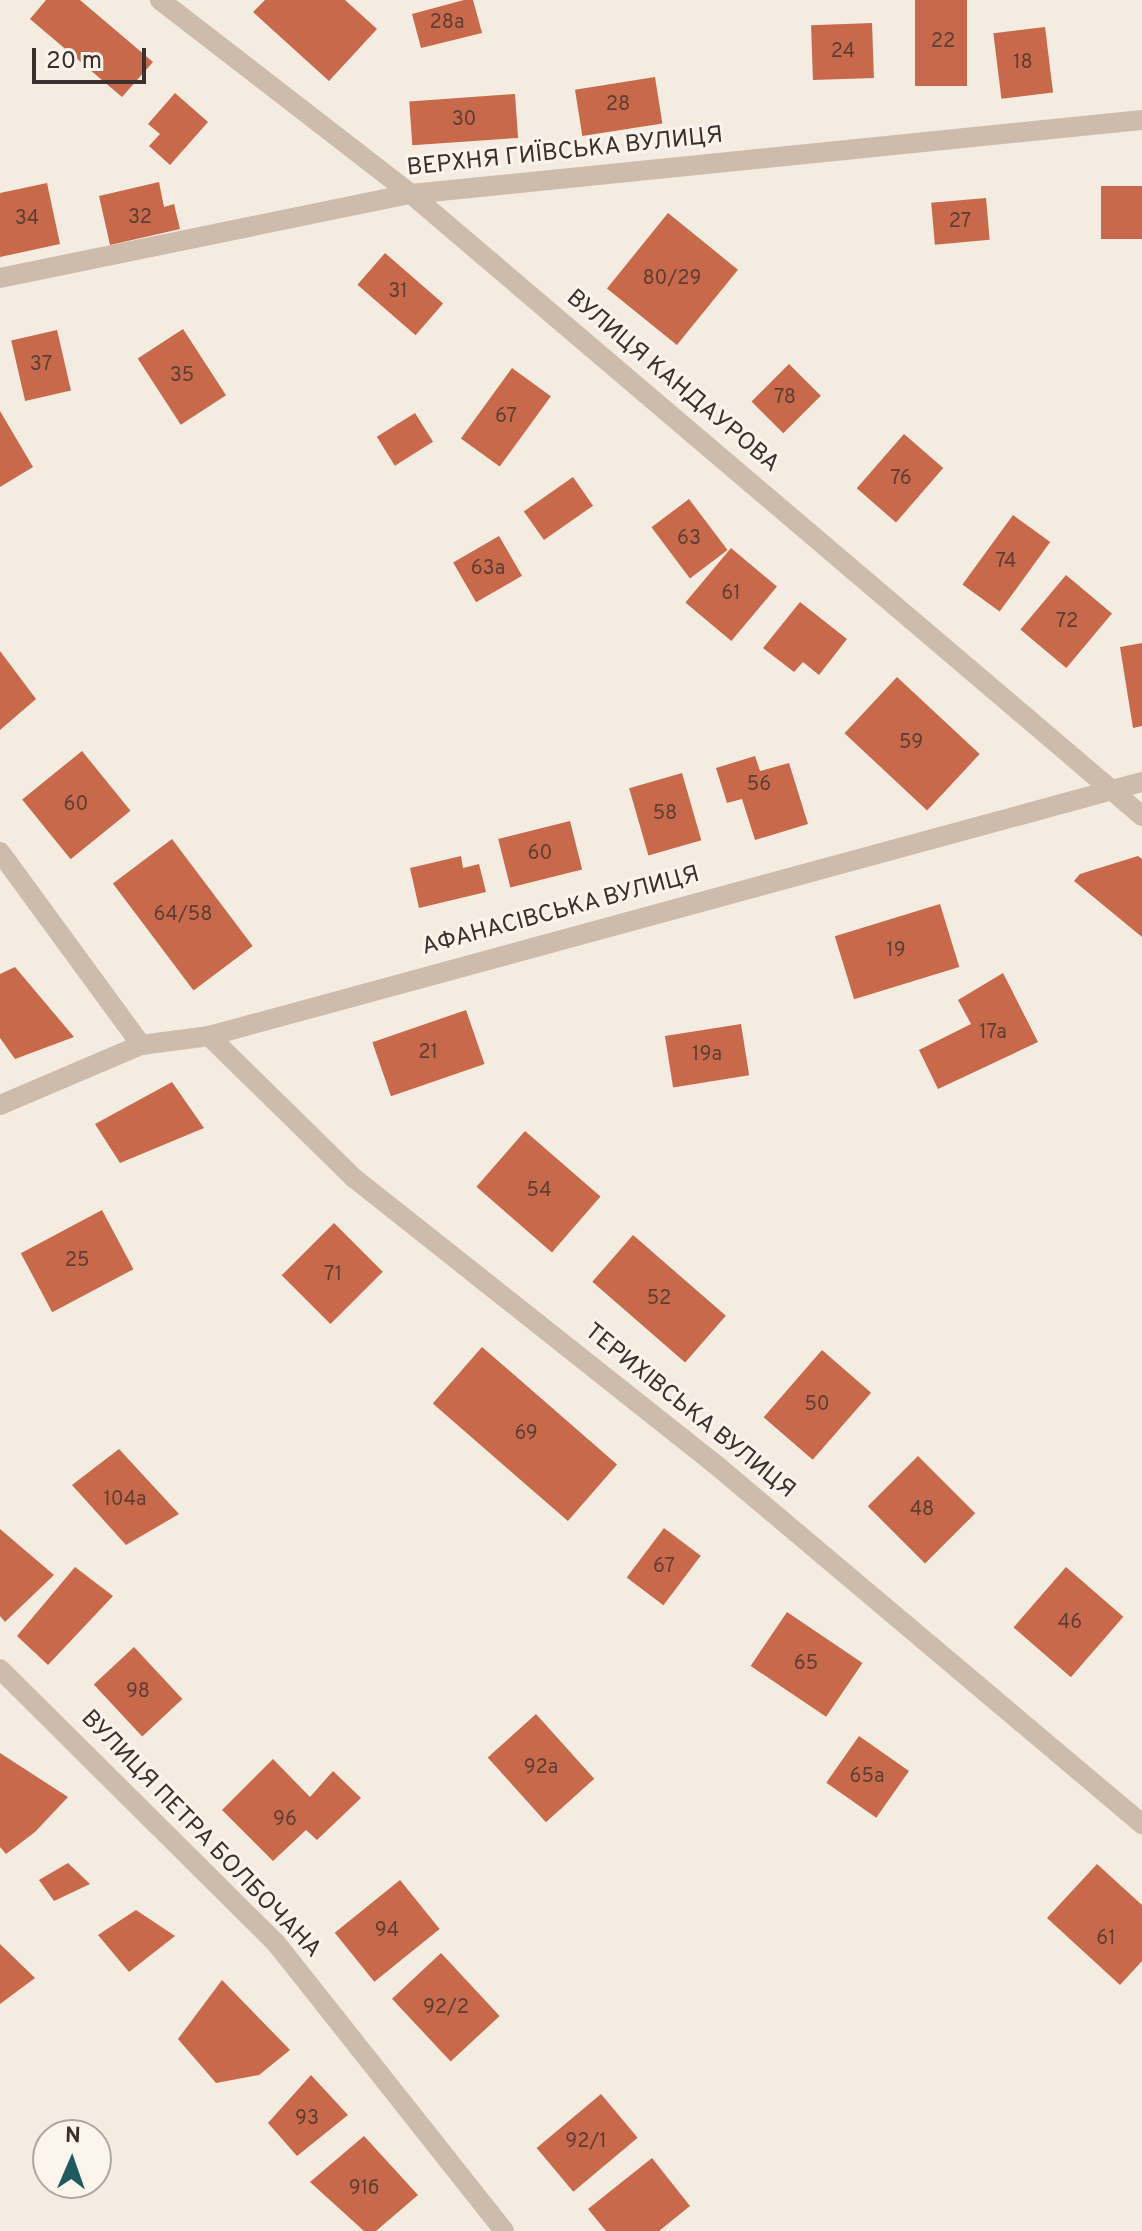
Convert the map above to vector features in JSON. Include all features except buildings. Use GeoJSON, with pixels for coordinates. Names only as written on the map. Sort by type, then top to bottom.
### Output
{"type":"FeatureCollection","features":[{"type":"Feature","properties":{"kind":"street","name":"ВУЛИЦЯ КАНДАУРОВА"},"geometry":{"type":"LineString","coordinates":[[160,0],[411,194],[1142,816]]}},
{"type":"Feature","properties":{"kind":"street","name":"ВЕРХНЯ ГИЇВСЬКА ВУЛИЦЯ"},"geometry":{"type":"LineString","coordinates":[[0,278],[411,194],[1142,120]]}},
{"type":"Feature","properties":{"kind":"street","name":"АФАНАСІВСЬКА ВУЛИЦЯ"},"geometry":{"type":"LineString","coordinates":[[0,1105],[141,1045],[209,1036],[1142,782]]}},
{"type":"Feature","properties":{"kind":"street"},"geometry":{"type":"LineString","coordinates":[[0,852],[141,1045]]}},
{"type":"Feature","properties":{"kind":"street","name":"ТЕРИХІВСЬКА ВУЛИЦЯ"},"geometry":{"type":"LineString","coordinates":[[209,1036],[354,1178],[715,1464],[1142,1824]]}},
{"type":"Feature","properties":{"kind":"street","name":"ВУЛИЦЯ ПЕТРА БОЛБОЧАНА"},"geometry":{"type":"LineString","coordinates":[[0,1669],[276,1943],[504,2231]]}}]}
